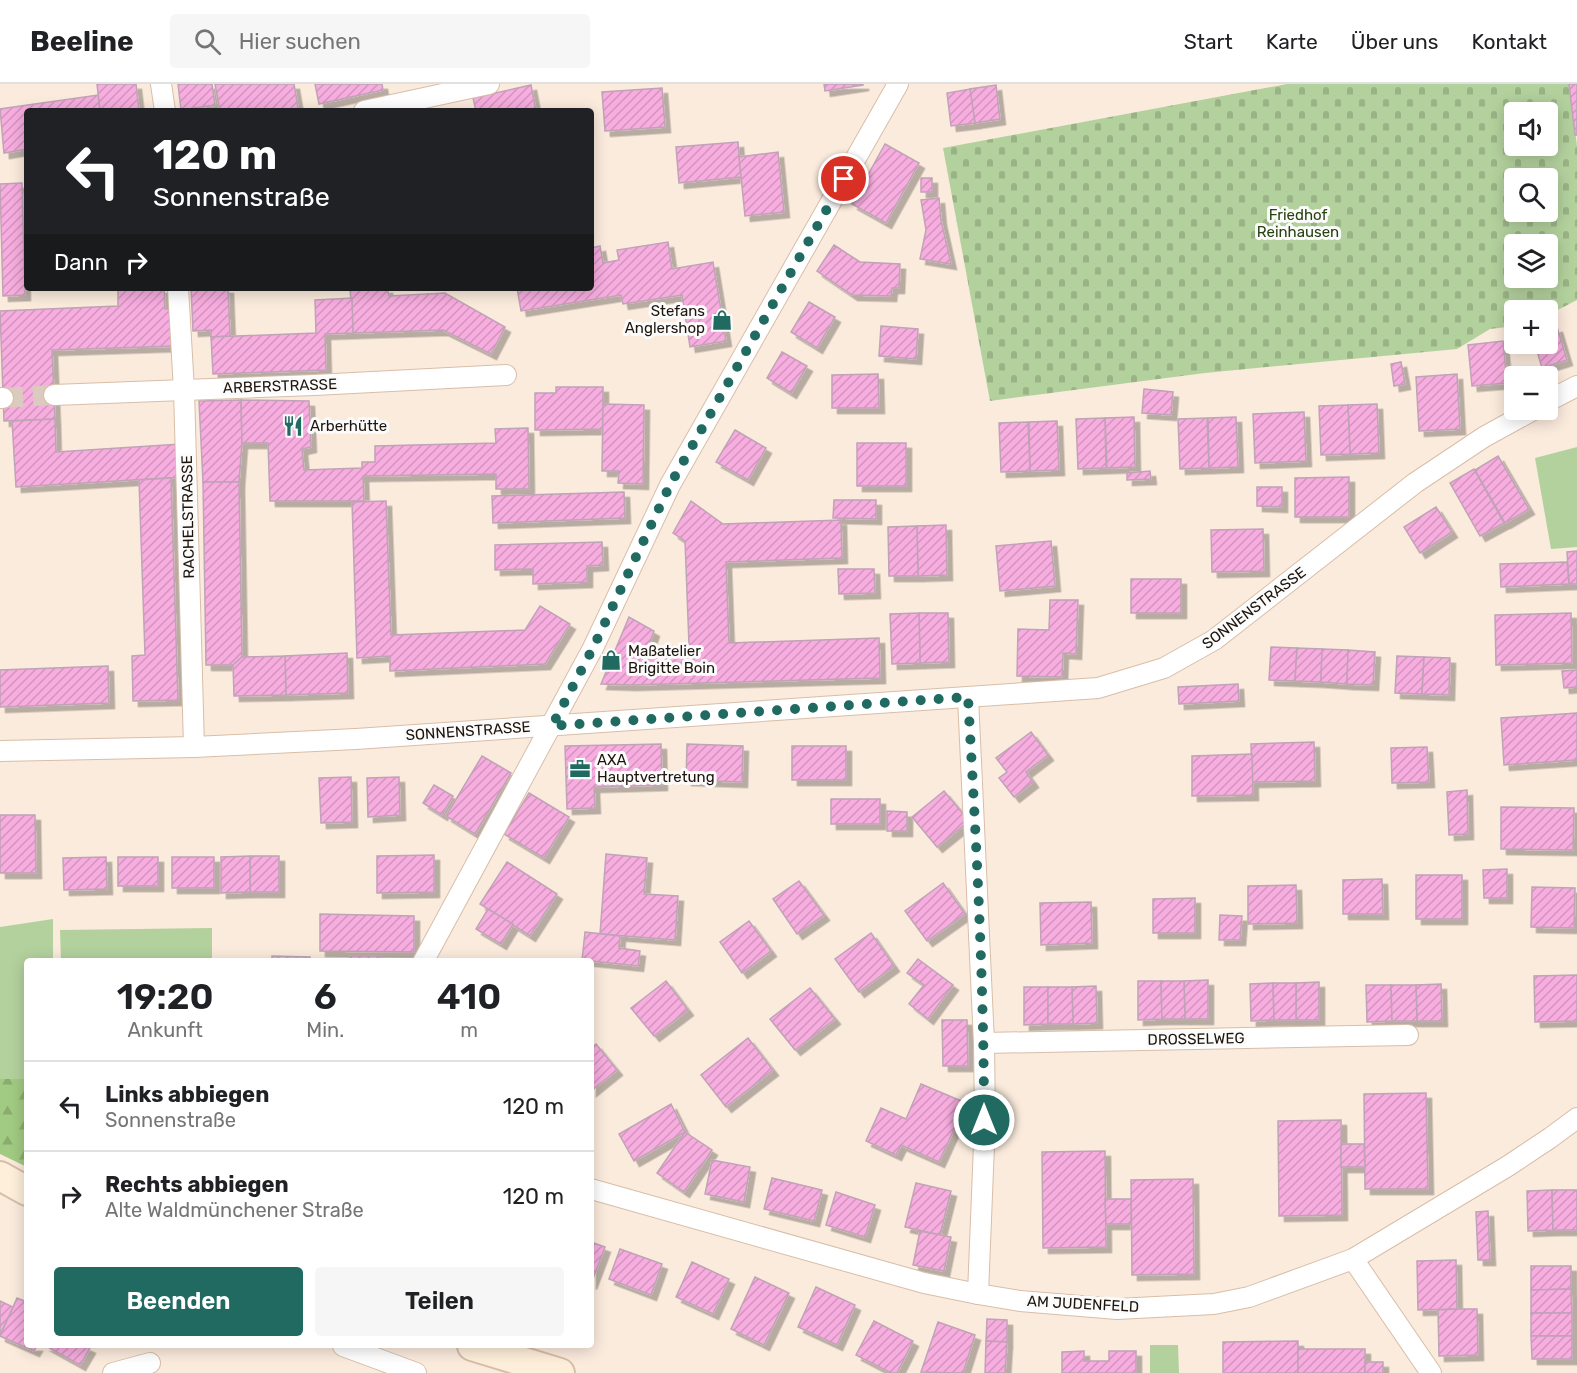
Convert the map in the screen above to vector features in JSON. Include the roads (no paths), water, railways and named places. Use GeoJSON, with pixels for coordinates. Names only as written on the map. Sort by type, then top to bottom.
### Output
{"type":"FeatureCollection","features":[{"type":"Feature","properties":{"kind":"main road"},"geometry":{"type":"LineString","coordinates":[[0,1176],[24,1189]]}},
{"type":"Feature","properties":{"kind":"main road"},"geometry":{"type":"LineString","coordinates":[[479,1348],[560,1373]]}},
{"type":"Feature","properties":{"kind":"street"},"geometry":{"type":"LineString","coordinates":[[161,84],[165,108]]}},
{"type":"Feature","properties":{"kind":"street"},"geometry":{"type":"LineString","coordinates":[[378,108],[489,84]]}},
{"type":"Feature","properties":{"kind":"street"},"geometry":{"type":"LineString","coordinates":[[425,958],[593,648],[670,485],[898,84]]}},
{"type":"Feature","properties":{"kind":"street","name":"RACHELSTRASSE"},"geometry":{"type":"LineString","coordinates":[[178,291],[184,390],[194,747]]}},
{"type":"Feature","properties":{"kind":"street","name":"ARBERSTRASSE"},"geometry":{"type":"LineString","coordinates":[[54,395],[506,375]]}},
{"type":"Feature","properties":{"kind":"street"},"geometry":{"type":"LineString","coordinates":[[1558,396],[1577,386]]}},
{"type":"Feature","properties":{"kind":"street","name":"SONNENSTRASSE"},"geometry":{"type":"LineString","coordinates":[[0,751],[194,747],[356,739],[1098,688],[1134,678],[1189,656],[1214,640],[1415,483],[1484,437],[1515,420]]}},
{"type":"Feature","properties":{"kind":"street"},"geometry":{"type":"LineString","coordinates":[[968,697],[984,1043],[984,1120],[978,1294]]}},
{"type":"Feature","properties":{"kind":"street","name":"DROSSELWEG"},"geometry":{"type":"LineString","coordinates":[[984,1043],[1408,1035]]}},
{"type":"Feature","properties":{"kind":"street","name":"AM JUDENFELD"},"geometry":{"type":"LineString","coordinates":[[594,1190],[924,1283],[978,1294],[1069,1306],[1116,1309],[1214,1304],[1270,1291],[1353,1259],[1508,1166],[1577,1118]]}},
{"type":"Feature","properties":{"kind":"street"},"geometry":{"type":"LineString","coordinates":[[1353,1259],[1431,1373]]}},
{"type":"Feature","properties":{"kind":"street"},"geometry":{"type":"LineString","coordinates":[[349,1348],[416,1373]]}},
{"type":"Feature","properties":{"kind":"street"},"geometry":{"type":"LineString","coordinates":[[112,1373],[150,1363]]}},
{"type":"Feature","properties":{"kind":"tunnel"},"geometry":{"type":"LineString","coordinates":[[3,398],[54,395]]}},
{"type":"Feature","properties":{"kind":"place","name":"Stefans Anglershop"},"geometry":{"type":"Point","coordinates":[722,320]}},
{"type":"Feature","properties":{"kind":"place","name":"Arberhütte"},"geometry":{"type":"Point","coordinates":[293,426]}},
{"type":"Feature","properties":{"kind":"place","name":"Maßatelier Brigitte Boin"},"geometry":{"type":"Point","coordinates":[611,660]}},
{"type":"Feature","properties":{"kind":"place","name":"AXA Hauptvertretung"},"geometry":{"type":"Point","coordinates":[580,769]}},
{"type":"Feature","properties":{"kind":"park label","name":"Friedhof Reinhausen"},"geometry":{"type":"Point","coordinates":[1298,224]}}]}
